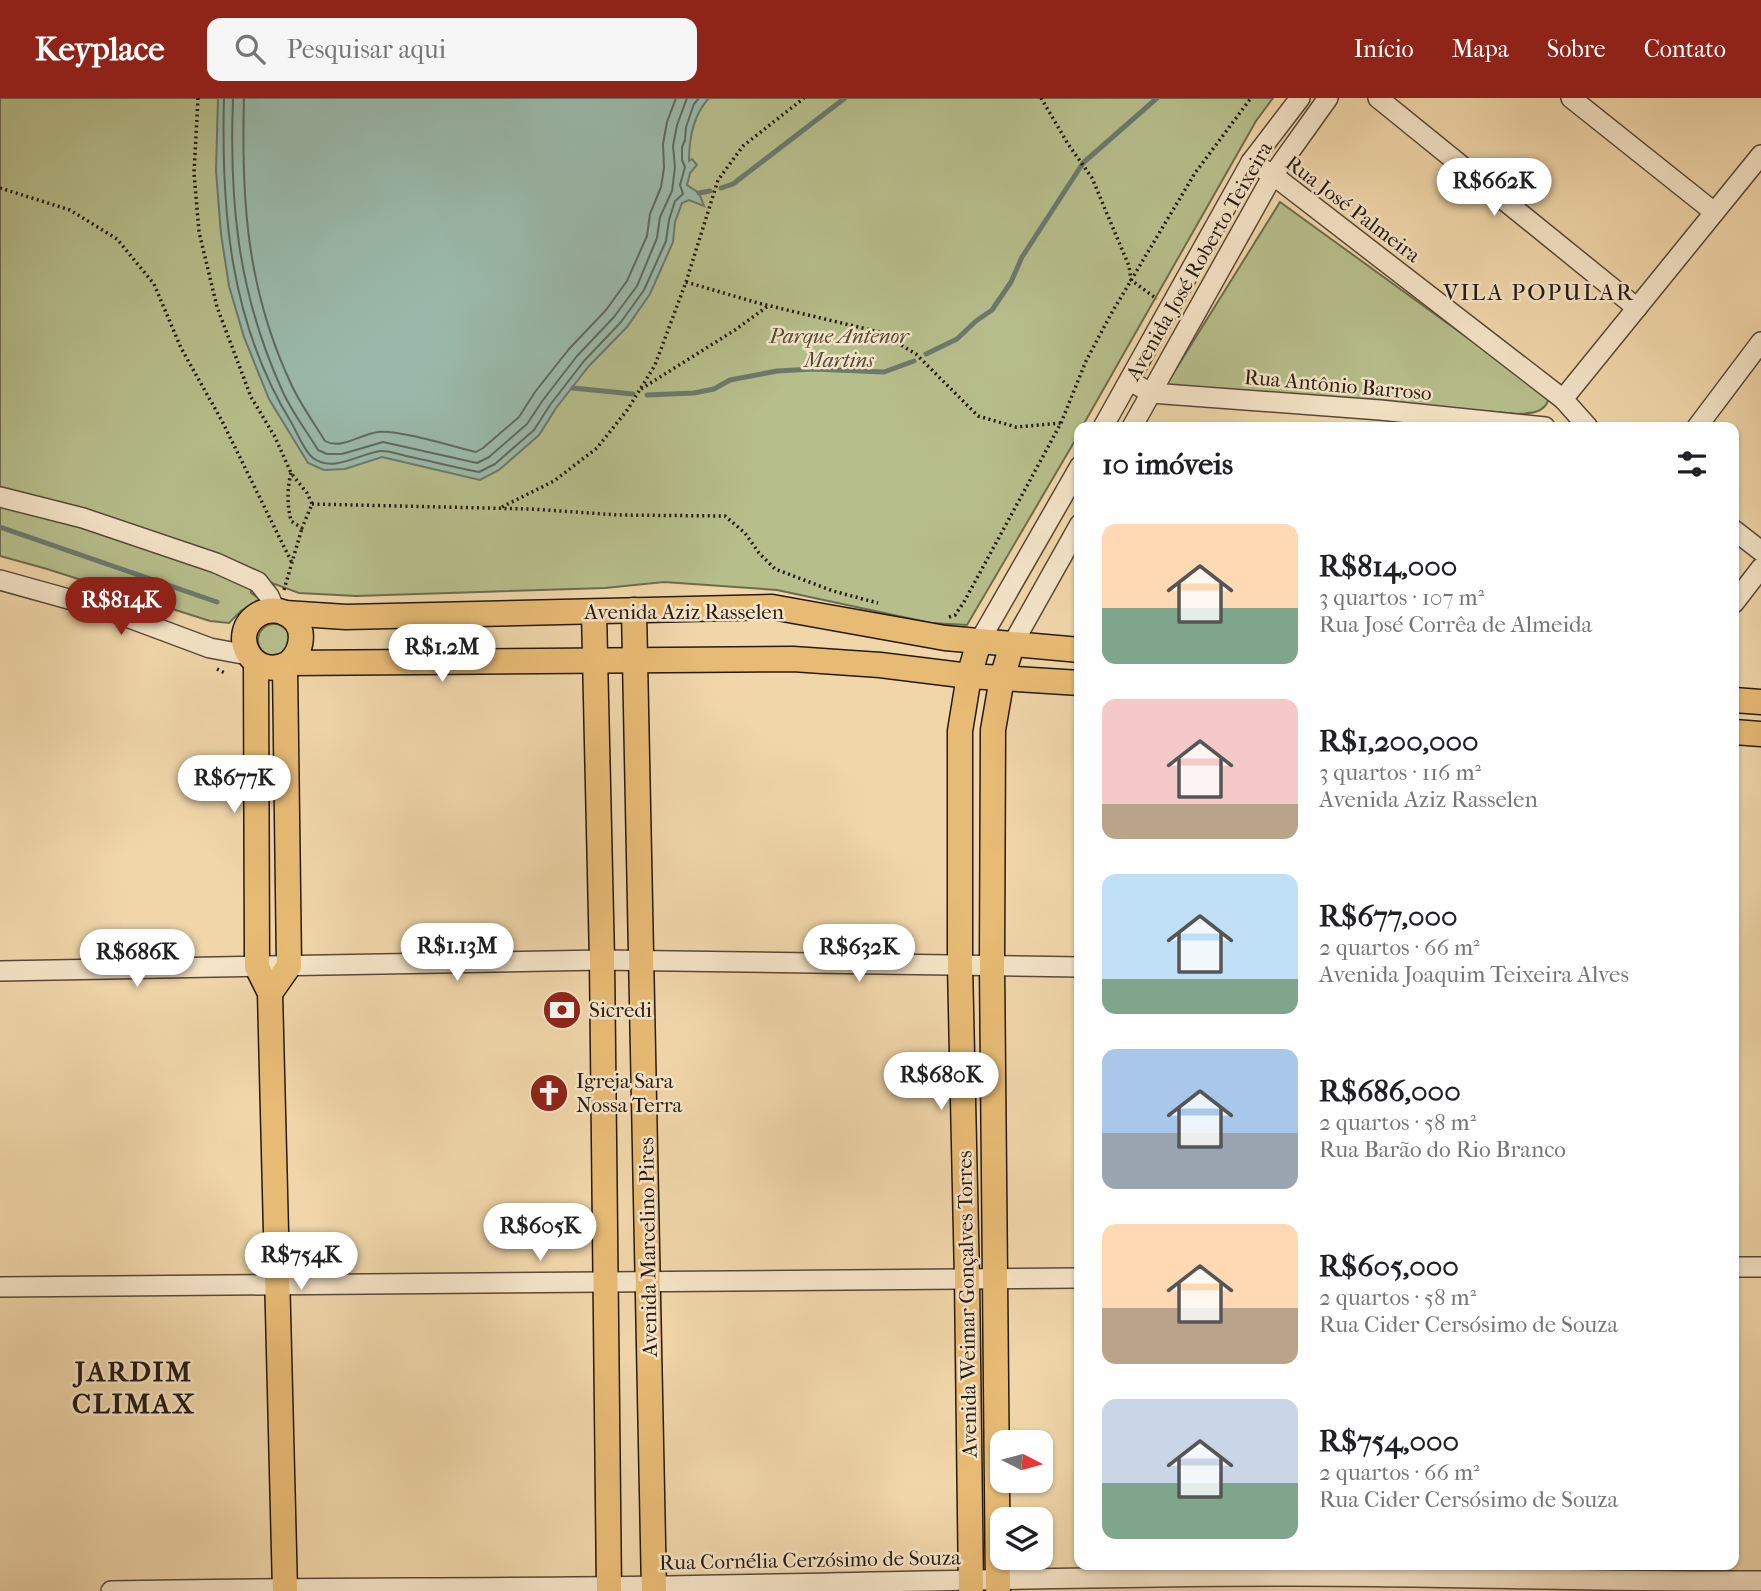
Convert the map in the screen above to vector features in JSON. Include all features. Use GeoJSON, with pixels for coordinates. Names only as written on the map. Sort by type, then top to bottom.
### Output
{"type":"FeatureCollection","features":[{"type":"Feature","properties":{"kind":"main road","name":"Avenida Aziz Rasselen"},"geometry":{"type":"LineString","coordinates":[[280,612],[346,617],[772,607],[979,642],[1074,650]]}},
{"type":"Feature","properties":{"kind":"main road","name":"Avenida Marcelino Pires"},"geometry":{"type":"LineString","coordinates":[[634,610],[640,961],[650,1282],[654,1588]]}},
{"type":"Feature","properties":{"kind":"main road"},"geometry":{"type":"LineString","coordinates":[[285,1589],[270,993],[257,967],[252,659],[244,645],[248,624],[264,611],[280,612],[293,619],[299,627],[302,637],[297,656],[287,664]]}},
{"type":"Feature","properties":{"kind":"main road","name":"Avenida Marcelino Pires"},"geometry":{"type":"LineString","coordinates":[[594,612],[602,960],[609,1589]]}},
{"type":"Feature","properties":{"kind":"main road","name":"Avenida Weimar Gonçalves Torres"},"geometry":{"type":"LineString","coordinates":[[971,1586],[960,965],[961,731],[969,676],[979,642]]}},
{"type":"Feature","properties":{"kind":"main road"},"geometry":{"type":"LineString","coordinates":[[1002,678],[1012,645]]}},
{"type":"Feature","properties":{"kind":"main road"},"geometry":{"type":"LineString","coordinates":[[252,659],[270,668],[287,664],[793,659],[880,665],[969,676],[1074,683]]}},
{"type":"Feature","properties":{"kind":"main road"},"geometry":{"type":"LineString","coordinates":[[270,993],[289,966],[287,664]]}},
{"type":"Feature","properties":{"kind":"main road","name":"Avenida Weimar Gonçalves Torres"},"geometry":{"type":"LineString","coordinates":[[998,1585],[992,966],[993,730],[1002,678]]}},
{"type":"Feature","properties":{"kind":"main road"},"geometry":{"type":"LineString","coordinates":[[1739,700],[1761,702]]}},
{"type":"Feature","properties":{"kind":"main road"},"geometry":{"type":"LineString","coordinates":[[1739,732],[1761,734]]}},
{"type":"Feature","properties":{"kind":"main road"},"geometry":{"type":"LineString","coordinates":[[258,932],[289,931]]}},
{"type":"Feature","properties":{"kind":"street","name":"Avenida José Roberto Teixeira"},"geometry":{"type":"LineString","coordinates":[[1106,422],[1251,162],[1300,98]]}},
{"type":"Feature","properties":{"kind":"street","name":"Avenida José Roberto Teixeira"},"geometry":{"type":"LineString","coordinates":[[1135,422],[1273,175],[1328,98]]}},
{"type":"Feature","properties":{"kind":"street"},"geometry":{"type":"LineString","coordinates":[[1378,98],[1637,308]]}},
{"type":"Feature","properties":{"kind":"street"},"geometry":{"type":"LineString","coordinates":[[1571,98],[1714,212]]}},
{"type":"Feature","properties":{"kind":"street"},"geometry":{"type":"LineString","coordinates":[[1563,399],[1761,155]]}},
{"type":"Feature","properties":{"kind":"street","name":"Rua José Palmeira"},"geometry":{"type":"LineString","coordinates":[[1251,162],[1273,175],[1563,399],[1584,422]]}},
{"type":"Feature","properties":{"kind":"street"},"geometry":{"type":"LineString","coordinates":[[1701,422],[1761,342]]}},
{"type":"Feature","properties":{"kind":"street","name":"Rua Antônio Barroso"},"geometry":{"type":"LineString","coordinates":[[1130,381],[1150,393],[1379,419],[1441,422]]}},
{"type":"Feature","properties":{"kind":"street"},"geometry":{"type":"LineString","coordinates":[[979,642],[1074,476]]}},
{"type":"Feature","properties":{"kind":"street"},"geometry":{"type":"LineString","coordinates":[[0,497],[83,518],[216,562],[258,582],[280,612]]}},
{"type":"Feature","properties":{"kind":"street"},"geometry":{"type":"LineString","coordinates":[[1052,513],[1074,521]]}},
{"type":"Feature","properties":{"kind":"street"},"geometry":{"type":"LineString","coordinates":[[1012,645],[1074,534]]}},
{"type":"Feature","properties":{"kind":"street"},"geometry":{"type":"LineString","coordinates":[[1739,534],[1761,551]]}},
{"type":"Feature","properties":{"kind":"street"},"geometry":{"type":"LineString","coordinates":[[1739,597],[1761,568]]}},
{"type":"Feature","properties":{"kind":"street"},"geometry":{"type":"LineString","coordinates":[[0,580],[108,610],[210,648],[252,659]]}},
{"type":"Feature","properties":{"kind":"street"},"geometry":{"type":"LineString","coordinates":[[0,971],[602,960],[1074,967]]}},
{"type":"Feature","properties":{"kind":"street"},"geometry":{"type":"LineString","coordinates":[[1739,1267],[1761,1267]]}},
{"type":"Feature","properties":{"kind":"street"},"geometry":{"type":"LineString","coordinates":[[0,1287],[1074,1278]]}},
{"type":"Feature","properties":{"kind":"street","name":"Rua Cornélia Cerzósimo de Souza"},"geometry":{"type":"LineString","coordinates":[[111,1591],[971,1586],[1300,1577],[1761,1581]]}},
{"type":"Feature","properties":{"kind":"path"},"geometry":{"type":"LineString","coordinates":[[198,98],[194,173],[199,232],[217,307],[251,397],[275,437],[291,473],[312,504],[302,528],[280,612]]}},
{"type":"Feature","properties":{"kind":"path"},"geometry":{"type":"LineString","coordinates":[[500,508],[554,481],[597,448],[628,409],[654,365],[686,282],[718,180],[743,146],[804,98]]}},
{"type":"Feature","properties":{"kind":"path"},"geometry":{"type":"LineString","coordinates":[[1041,98],[1089,174],[1112,223],[1129,266],[1131,280],[1170,309]]}},
{"type":"Feature","properties":{"kind":"path"},"geometry":{"type":"LineString","coordinates":[[943,620],[954,615],[964,602],[1061,422],[1096,341],[1131,280],[1195,173],[1251,98]]}},
{"type":"Feature","properties":{"kind":"path"},"geometry":{"type":"LineString","coordinates":[[0,188],[69,210],[117,239],[154,284],[181,348],[222,421],[292,563]]}},
{"type":"Feature","properties":{"kind":"path"},"geometry":{"type":"LineString","coordinates":[[686,282],[768,306],[879,332],[916,354],[978,416],[1016,427],[1061,422]]}},
{"type":"Feature","properties":{"kind":"path"},"geometry":{"type":"LineString","coordinates":[[640,390],[768,306]]}},
{"type":"Feature","properties":{"kind":"path"},"geometry":{"type":"LineString","coordinates":[[291,473],[287,490],[288,508],[291,521],[302,528]]}},
{"type":"Feature","properties":{"kind":"path"},"geometry":{"type":"LineString","coordinates":[[312,504],[500,508],[618,515],[725,516],[745,533],[775,569],[833,591],[889,606]]}},
{"type":"Feature","properties":{"kind":"green space","name":"Parque Antenor Martins"},"geometry":{"type":"Polygon","coordinates":[[[0,98],[1273,98],[1256,121],[1085,422],[1074,422],[1074,442],[967,625],[931,623],[777,590],[664,582],[605,588],[356,596],[299,593],[261,579],[250,583],[251,593],[260,599],[241,611],[229,623],[210,621],[0,556],[0,98]]]}},
{"type":"Feature","properties":{"kind":"green space"},"geometry":{"type":"Polygon","coordinates":[[[1280,202],[1541,391],[1548,401],[1546,405],[1536,412],[1519,414],[1166,385],[1280,202]]]}},
{"type":"Feature","properties":{"kind":"green space"},"geometry":{"type":"Polygon","coordinates":[[[274,624],[285,629],[290,640],[285,651],[274,656],[263,651],[258,640],[263,629],[274,624]]]}},
{"type":"Feature","properties":{"kind":"water"},"geometry":{"type":"Polygon","coordinates":[[[218,98],[709,98],[693,127],[689,161],[692,159],[697,165],[690,173],[687,185],[699,193],[704,206],[689,200],[682,203],[675,222],[673,242],[650,294],[627,327],[589,366],[539,435],[499,470],[480,480],[382,457],[345,469],[324,470],[308,463],[269,399],[244,337],[229,286],[221,234],[216,171],[218,98]]]}},
{"type":"Feature","properties":{"kind":"waterway"},"geometry":{"type":"LineString","coordinates":[[721,188],[733,184],[845,98]]}},
{"type":"Feature","properties":{"kind":"waterway"},"geometry":{"type":"LineString","coordinates":[[926,354],[957,339],[992,310],[1011,282],[1022,257],[1083,163],[1157,98]]}},
{"type":"Feature","properties":{"kind":"waterway"},"geometry":{"type":"LineString","coordinates":[[699,193],[710,191]]}},
{"type":"Feature","properties":{"kind":"waterway"},"geometry":{"type":"LineString","coordinates":[[647,395],[694,393],[714,389],[730,380],[777,371],[813,369],[884,372],[914,361]]}},
{"type":"Feature","properties":{"kind":"waterway"},"geometry":{"type":"LineString","coordinates":[[573,388],[633,394]]}},
{"type":"Feature","properties":{"kind":"waterway"},"geometry":{"type":"LineString","coordinates":[[0,527],[217,602]]}},
{"type":"Feature","properties":{"kind":"place","name":"Sicredi"},"geometry":{"type":"Point","coordinates":[562,1010]}},
{"type":"Feature","properties":{"kind":"place","name":"Igreja Sara Nossa Terra"},"geometry":{"type":"Point","coordinates":[549,1093]}},
{"type":"Feature","properties":{"kind":"district","name":"VILA POPULAR"},"geometry":{"type":"Point","coordinates":[1539,292]}},
{"type":"Feature","properties":{"kind":"district","name":"JARDIM CLIMAX"},"geometry":{"type":"Point","coordinates":[134,1387]}}]}
